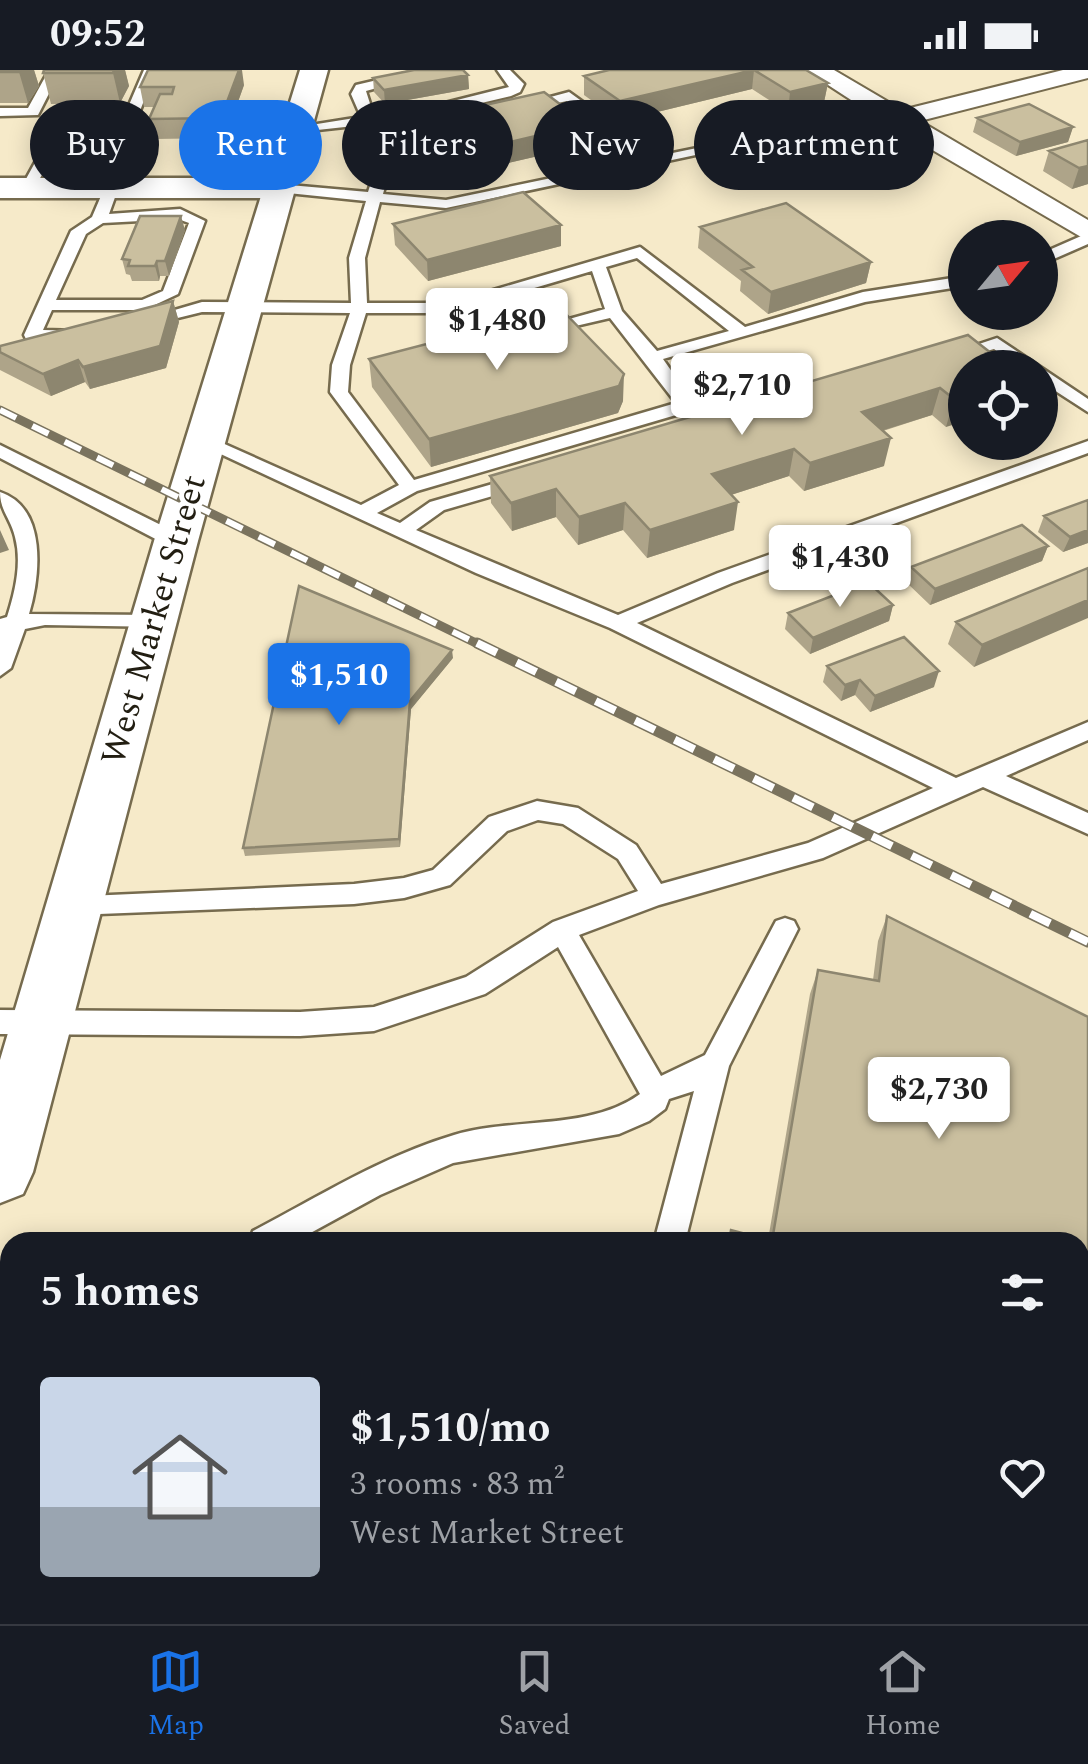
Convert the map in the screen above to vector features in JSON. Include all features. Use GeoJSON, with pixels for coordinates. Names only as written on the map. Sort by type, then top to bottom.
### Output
{"type":"FeatureCollection","features":[{"type":"Feature","properties":{"kind":"main road","name":"West Market Street"},"geometry":{"type":"LineString","coordinates":[[306,100],[314,70]]}},
{"type":"Feature","properties":{"kind":"main road"},"geometry":{"type":"LineString","coordinates":[[14,188],[101,199],[246,190]]}},
{"type":"Feature","properties":{"kind":"main road","name":"West Market Street"},"geometry":{"type":"LineString","coordinates":[[0,1172],[20,1023],[74,904],[277,190]]}},
{"type":"Feature","properties":{"kind":"street"},"geometry":{"type":"LineString","coordinates":[[817,70],[866,100]]}},
{"type":"Feature","properties":{"kind":"street"},"geometry":{"type":"LineString","coordinates":[[934,106],[1088,71]]}},
{"type":"Feature","properties":{"kind":"street"},"geometry":{"type":"LineString","coordinates":[[934,142],[1088,235]]}},
{"type":"Feature","properties":{"kind":"lane"},"geometry":{"type":"LineString","coordinates":[[0,112],[33,112],[55,70]]}},
{"type":"Feature","properties":{"kind":"lane"},"geometry":{"type":"LineString","coordinates":[[104,330],[85,335],[32,335],[78,231],[101,199],[150,70]]}},
{"type":"Feature","properties":{"kind":"lane"},"geometry":{"type":"LineString","coordinates":[[361,100],[361,88],[436,70]]}},
{"type":"Feature","properties":{"kind":"lane"},"geometry":{"type":"LineString","coordinates":[[480,100],[515,89],[517,84],[502,70]]}},
{"type":"Feature","properties":{"kind":"lane"},"geometry":{"type":"LineString","coordinates":[[553,99],[521,111],[553,99],[569,96],[574,100]]}},
{"type":"Feature","properties":{"kind":"lane"},"geometry":{"type":"LineString","coordinates":[[14,188],[30,168]]}},
{"type":"Feature","properties":{"kind":"lane"},"geometry":{"type":"LineString","coordinates":[[307,190],[446,204],[533,186]]}},
{"type":"Feature","properties":{"kind":"lane"},"geometry":{"type":"LineString","coordinates":[[379,190],[357,258],[359,309],[350,372],[339,392],[410,487]]}},
{"type":"Feature","properties":{"kind":"lane"},"geometry":{"type":"LineString","coordinates":[[45,306],[144,305],[170,294],[196,221],[180,214],[101,199]]}},
{"type":"Feature","properties":{"kind":"lane"},"geometry":{"type":"LineString","coordinates":[[1058,251],[1088,235]]}},
{"type":"Feature","properties":{"kind":"lane"},"geometry":{"type":"LineString","coordinates":[[122,326],[202,307],[450,308],[640,252],[742,332]]}},
{"type":"Feature","properties":{"kind":"lane"},"geometry":{"type":"LineString","coordinates":[[362,513],[410,487],[687,406],[653,357],[614,312],[597,264]]}},
{"type":"Feature","properties":{"kind":"lane"},"geometry":{"type":"LineString","coordinates":[[653,357],[863,297],[948,284]]}},
{"type":"Feature","properties":{"kind":"lane"},"geometry":{"type":"LineString","coordinates":[[523,333],[614,312]]}},
{"type":"Feature","properties":{"kind":"lane"},"geometry":{"type":"LineString","coordinates":[[972,350],[997,343],[1007,350]]}},
{"type":"Feature","properties":{"kind":"lane"},"geometry":{"type":"LineString","coordinates":[[941,359],[948,357]]}},
{"type":"Feature","properties":{"kind":"lane"},"geometry":{"type":"LineString","coordinates":[[1058,386],[1088,407]]}},
{"type":"Feature","properties":{"kind":"lane"},"geometry":{"type":"LineString","coordinates":[[204,442],[618,624],[954,788]]}},
{"type":"Feature","properties":{"kind":"lane"},"geometry":{"type":"LineString","coordinates":[[618,624],[725,578],[1088,447]]}},
{"type":"Feature","properties":{"kind":"lane"},"geometry":{"type":"LineString","coordinates":[[0,451],[176,541]]}},
{"type":"Feature","properties":{"kind":"lane"},"geometry":{"type":"LineString","coordinates":[[402,531],[436,506],[549,474]]}},
{"type":"Feature","properties":{"kind":"lane"},"geometry":{"type":"LineString","coordinates":[[0,498],[20,518],[29,560],[28,582],[8,625],[0,668]]}},
{"type":"Feature","properties":{"kind":"lane"},"geometry":{"type":"LineString","coordinates":[[8,625],[45,618],[154,622]]}},
{"type":"Feature","properties":{"kind":"lane"},"geometry":{"type":"LineString","coordinates":[[20,1023],[300,1024],[374,1020],[474,986],[562,930],[655,896],[814,851],[1088,730]]}},
{"type":"Feature","properties":{"kind":"lane"},"geometry":{"type":"LineString","coordinates":[[982,776],[1088,824]]}},
{"type":"Feature","properties":{"kind":"lane"},"geometry":{"type":"LineString","coordinates":[[74,904],[354,894],[404,888],[441,878],[498,824],[537,810],[569,814],[627,852],[655,896]]}},
{"type":"Feature","properties":{"kind":"lane"},"geometry":{"type":"LineString","coordinates":[[673,1232],[715,1064],[784,929]]}},
{"type":"Feature","properties":{"kind":"lane"},"geometry":{"type":"LineString","coordinates":[[284,1232],[440,1153],[480,1141],[619,1121],[656,1100],[562,930]]}},
{"type":"Feature","properties":{"kind":"lane"},"geometry":{"type":"LineString","coordinates":[[654,1091],[685,1081],[715,1064]]}},
{"type":"Feature","properties":{"kind":"building"},"geometry":{"type":"Polygon","coordinates":[[[44,70],[114,70],[43,73],[44,70]]]}},
{"type":"Feature","properties":{"kind":"building"},"geometry":{"type":"Polygon","coordinates":[[[148,70],[239,70],[228,100],[179,100],[179,119],[159,119],[160,94],[172,94],[174,87],[140,87],[148,70]]]}},
{"type":"Feature","properties":{"kind":"building"},"geometry":{"type":"Polygon","coordinates":[[[414,70],[463,70],[468,75],[384,90],[373,78],[414,70]]]}},
{"type":"Feature","properties":{"kind":"building"},"geometry":{"type":"Polygon","coordinates":[[[609,70],[754,70],[624,100],[584,76],[609,70]]]}},
{"type":"Feature","properties":{"kind":"building"},"geometry":{"type":"Polygon","coordinates":[[[754,70],[806,70],[828,83],[790,92],[754,70]]]}},
{"type":"Feature","properties":{"kind":"building"},"geometry":{"type":"Polygon","coordinates":[[[544,92],[554,100],[533,100],[533,137],[513,141],[513,100],[508,100],[544,92]]]}},
{"type":"Feature","properties":{"kind":"building"},"geometry":{"type":"Polygon","coordinates":[[[1029,104],[1073,127],[1020,142],[977,118],[1029,104]]]}},
{"type":"Feature","properties":{"kind":"building"},"geometry":{"type":"Polygon","coordinates":[[[1088,140],[1088,166],[1079,168],[1049,151],[1088,140]]]}},
{"type":"Feature","properties":{"kind":"building"},"geometry":{"type":"Polygon","coordinates":[[[523,192],[561,225],[427,260],[393,224],[523,192]]]}},
{"type":"Feature","properties":{"kind":"building"},"geometry":{"type":"Polygon","coordinates":[[[786,203],[871,262],[771,292],[742,270],[753,267],[700,227],[786,203]]]}},
{"type":"Feature","properties":{"kind":"building"},"geometry":{"type":"Polygon","coordinates":[[[140,216],[181,216],[165,261],[157,261],[155,266],[128,266],[130,260],[122,259],[140,216]]]}},
{"type":"Feature","properties":{"kind":"building"},"geometry":{"type":"Polygon","coordinates":[[[173,301],[160,346],[83,367],[78,360],[43,374],[0,352],[0,346],[173,301]]]}},
{"type":"Feature","properties":{"kind":"building"},"geometry":{"type":"Polygon","coordinates":[[[561,309],[624,374],[619,386],[429,439],[369,359],[561,309]]]}},
{"type":"Feature","properties":{"kind":"building"},"geometry":{"type":"Polygon","coordinates":[[[968,335],[987,350],[948,350],[948,394],[940,388],[862,412],[891,438],[810,463],[794,449],[712,474],[738,502],[650,530],[625,503],[579,517],[556,489],[511,503],[490,476],[968,335]]]}},
{"type":"Feature","properties":{"kind":"building"},"geometry":{"type":"Polygon","coordinates":[[[1088,500],[1088,530],[1070,537],[1044,516],[1088,500]]]}},
{"type":"Feature","properties":{"kind":"building"},"geometry":{"type":"Polygon","coordinates":[[[1022,525],[1048,546],[935,589],[911,567],[1022,525]]]}},
{"type":"Feature","properties":{"kind":"building"},"geometry":{"type":"Polygon","coordinates":[[[1088,568],[1088,600],[982,645],[956,622],[1088,568]]]}},
{"type":"Feature","properties":{"kind":"building"},"geometry":{"type":"Polygon","coordinates":[[[868,582],[893,605],[813,638],[788,613],[868,582]]]}},
{"type":"Feature","properties":{"kind":"building"},"geometry":{"type":"Polygon","coordinates":[[[299,586],[452,650],[410,701],[399,839],[243,848],[299,586]]]}},
{"type":"Feature","properties":{"kind":"building"},"geometry":{"type":"Polygon","coordinates":[[[904,637],[939,671],[875,696],[860,680],[845,685],[827,666],[904,637]]]}},
{"type":"Feature","properties":{"kind":"building"},"geometry":{"type":"Polygon","coordinates":[[[887,916],[1088,1017],[1088,1232],[774,1232],[818,970],[879,981],[887,916]]]}},
{"type":"Feature","properties":{"kind":"railway"},"geometry":{"type":"LineString","coordinates":[[0,410],[482,646]]}},
{"type":"Feature","properties":{"kind":"railway"},"geometry":{"type":"LineString","coordinates":[[477,643],[1088,942]]}}]}
